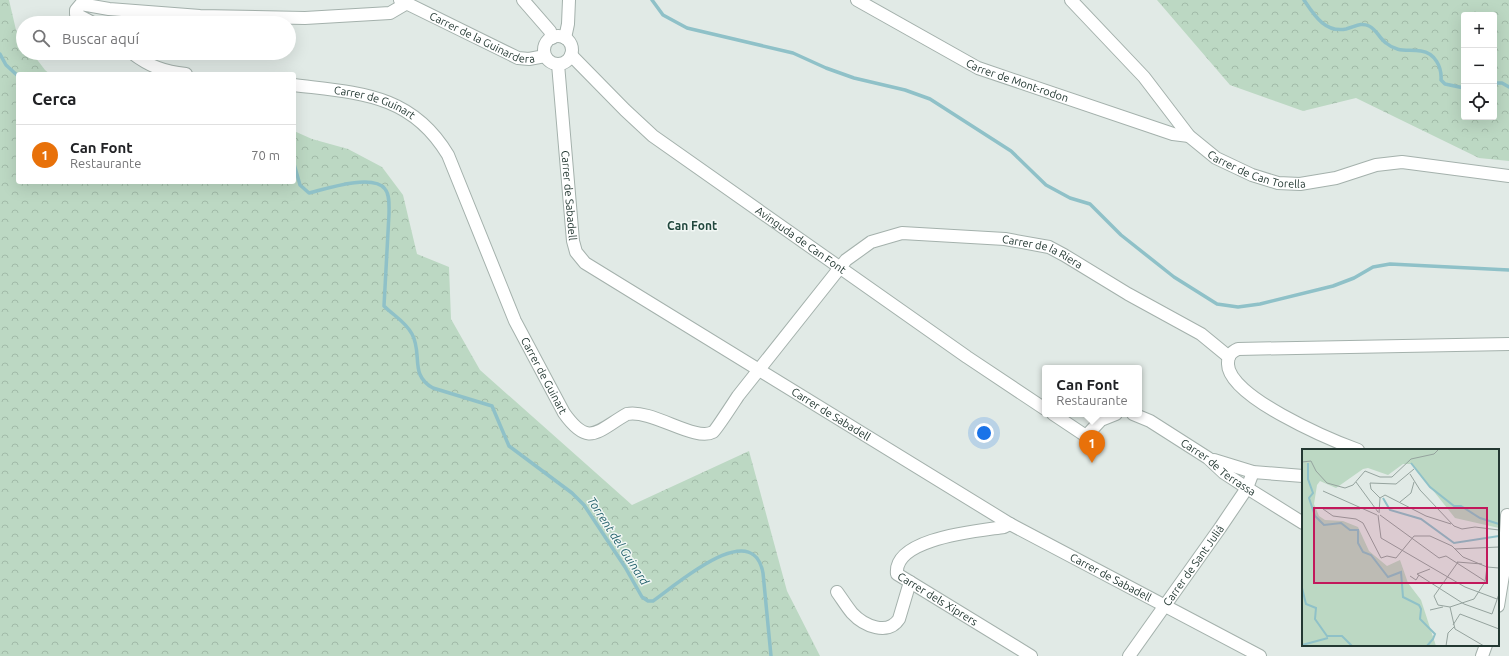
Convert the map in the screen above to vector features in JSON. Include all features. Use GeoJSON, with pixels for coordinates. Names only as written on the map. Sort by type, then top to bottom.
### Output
{"type":"FeatureCollection","features":[{"type":"Feature","properties":{"kind":"street"},"geometry":{"type":"LineString","coordinates":[[523,0],[550,31],[558,38],[572,47],[571,55],[566,61],[558,64],[549,61],[545,56],[545,46],[558,38],[568,24],[569,0]]}},
{"type":"Feature","properties":{"kind":"street","name":"Carrer de Mont-rodon"},"geometry":{"type":"LineString","coordinates":[[857,0],[978,68],[1173,134],[1189,136]]}},
{"type":"Feature","properties":{"kind":"street","name":"Carrer de Can Torella"},"geometry":{"type":"LineString","coordinates":[[1071,0],[1144,77],[1189,136],[1216,158],[1252,175],[1278,183],[1300,184],[1324,181],[1390,162],[1418,164],[1509,176]]}},
{"type":"Feature","properties":{"kind":"street"},"geometry":{"type":"LineString","coordinates":[[296,18],[390,13],[403,2]]}},
{"type":"Feature","properties":{"kind":"street","name":"Carrer de la Guinardera"},"geometry":{"type":"LineString","coordinates":[[403,2],[518,58],[529,59],[545,56]]}},
{"type":"Feature","properties":{"kind":"street"},"geometry":{"type":"LineString","coordinates":[[80,16],[76,14],[76,10],[81,4],[86,4],[109,9],[184,15],[224,16]]}},
{"type":"Feature","properties":{"kind":"street","name":"Avinguda de Can Font"},"geometry":{"type":"LineString","coordinates":[[571,55],[653,136],[967,357],[1042,407]]}},
{"type":"Feature","properties":{"kind":"street"},"geometry":{"type":"LineString","coordinates":[[142,60],[152,67],[167,72]]}},
{"type":"Feature","properties":{"kind":"street","name":"Carrer de Sabadell"},"geometry":{"type":"LineString","coordinates":[[558,64],[570,224],[573,241],[580,258],[592,268],[1010,524],[1260,656]]}},
{"type":"Feature","properties":{"kind":"street","name":"Carrer de Guinart"},"geometry":{"type":"LineString","coordinates":[[296,85],[366,95],[387,101],[419,119],[434,134],[448,154],[515,321],[564,413],[578,430],[583,433],[594,434],[626,414],[637,413],[648,415],[693,432],[707,434],[713,432],[718,428],[723,417],[738,396],[840,267]]}},
{"type":"Feature","properties":{"kind":"street","name":"Carrer de la Riera"},"geometry":{"type":"LineString","coordinates":[[840,267],[855,253],[871,242],[902,233],[1033,243],[1049,247],[1064,255],[1122,291],[1188,326],[1201,334],[1229,357]]}},
{"type":"Feature","properties":{"kind":"street"},"geometry":{"type":"LineString","coordinates":[[1356,449],[1318,434],[1256,398],[1230,376],[1228,363],[1229,357],[1233,351],[1238,349],[1509,344]]}},
{"type":"Feature","properties":{"kind":"street"},"geometry":{"type":"LineString","coordinates":[[1058,417],[1086,436],[1100,420],[1108,417]]}},
{"type":"Feature","properties":{"kind":"street","name":"Carrer de Terrassa"},"geometry":{"type":"LineString","coordinates":[[1140,417],[1150,421],[1208,458],[1247,488],[1302,522]]}},
{"type":"Feature","properties":{"kind":"street"},"geometry":{"type":"LineString","coordinates":[[1208,458],[1253,472],[1302,476]]}},
{"type":"Feature","properties":{"kind":"street","name":"Carrer de Sant Juliá"},"geometry":{"type":"LineString","coordinates":[[1129,656],[1247,488],[1253,472]]}},
{"type":"Feature","properties":{"kind":"street"},"geometry":{"type":"LineString","coordinates":[[1499,600],[1504,569],[1505,514]]}},
{"type":"Feature","properties":{"kind":"street","name":"Carrer dels Xiprers"},"geometry":{"type":"LineString","coordinates":[[1010,524],[1004,527],[940,538],[910,550],[900,558],[896,566],[897,574],[953,606],[1031,656]]}},
{"type":"Feature","properties":{"kind":"street"},"geometry":{"type":"LineString","coordinates":[[837,592],[858,619],[873,627],[887,628],[896,624],[899,619],[910,582]]}},
{"type":"Feature","properties":{"kind":"street"},"geometry":{"type":"LineString","coordinates":[[1482,656],[1486,646]]}},
{"type":"Feature","properties":{"kind":"green space"},"geometry":{"type":"Polygon","coordinates":[[[0,0],[9,0],[16,30],[16,60],[37,60],[48,72],[16,72],[16,184],[296,184],[296,132],[312,139],[348,149],[382,167],[403,195],[417,254],[449,267],[451,319],[480,370],[632,505],[749,451],[787,591],[820,656],[0,656],[0,0]]]}},
{"type":"Feature","properties":{"kind":"green space"},"geometry":{"type":"Polygon","coordinates":[[[1157,0],[1509,0],[1509,161],[1479,158],[1356,98],[1303,111],[1230,85],[1157,0]]]}},
{"type":"Feature","properties":{"kind":"waterway"},"geometry":{"type":"LineString","coordinates":[[652,0],[663,15],[687,28],[793,53],[826,68],[854,78],[905,90],[930,99],[1011,151],[1046,185],[1070,198],[1090,204],[1121,235],[1174,277],[1217,304],[1238,307],[1260,304],[1333,286],[1354,278],[1373,267],[1390,264],[1509,270]]}},
{"type":"Feature","properties":{"kind":"waterway"},"geometry":{"type":"LineString","coordinates":[[1304,0],[1316,17],[1326,26],[1339,30],[1366,25],[1372,28],[1390,46],[1403,50],[1426,52],[1437,61],[1441,80],[1445,84],[1461,87]]}},
{"type":"Feature","properties":{"kind":"waterway","name":"Torrent del Guinard"},"geometry":{"type":"LineString","coordinates":[[0,54],[6,65],[16,74]]}},
{"type":"Feature","properties":{"kind":"waterway"},"geometry":{"type":"LineString","coordinates":[[1497,83],[1502,83],[1509,87]]}},
{"type":"Feature","properties":{"kind":"waterway","name":"Torrent del Guinard"},"geometry":{"type":"LineString","coordinates":[[296,171],[300,185],[309,193],[360,182],[379,184],[387,191],[389,208],[384,306],[403,322],[412,334],[417,349],[421,377],[433,388],[492,406],[509,446],[572,493],[584,505],[625,567],[642,597],[648,601],[653,601],[678,582],[712,560],[730,553],[745,551],[756,557],[763,573],[771,656]]}},
{"type":"Feature","properties":{"kind":"place","name":"Can Font"},"geometry":{"type":"Point","coordinates":[1092,463]}},
{"type":"Feature","properties":{"kind":"district","name":"Can Font"},"geometry":{"type":"Point","coordinates":[692,226]}}]}
